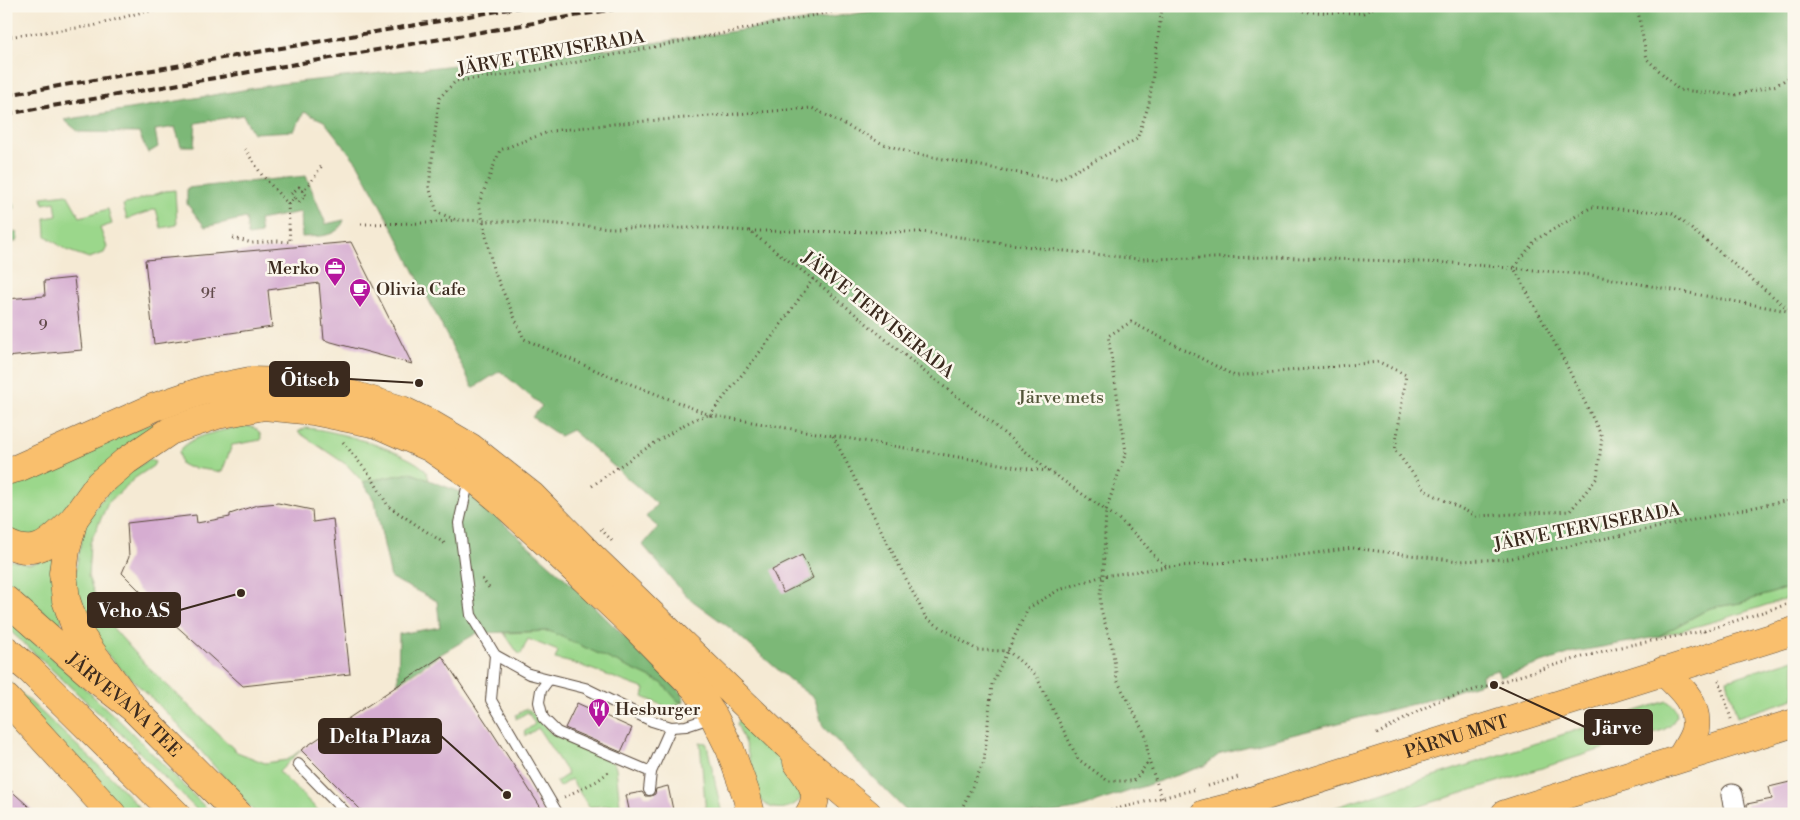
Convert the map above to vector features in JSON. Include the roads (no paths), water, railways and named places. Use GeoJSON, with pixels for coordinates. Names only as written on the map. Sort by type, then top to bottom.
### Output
{"type":"FeatureCollection","features":[{"type":"Feature","properties":{"kind":"main road"},"geometry":{"type":"LineString","coordinates":[[10,472],[155,407],[205,390],[250,382],[290,382],[340,391],[402,410],[470,447],[532,496],[588,553],[787,745],[868,814]]}},
{"type":"Feature","properties":{"kind":"main road"},"geometry":{"type":"LineString","coordinates":[[6,543],[19,550],[36,550],[51,541],[74,519],[100,484],[126,461],[170,431],[217,415],[264,406],[313,411],[377,424],[431,448],[500,500],[633,625],[696,689],[714,717],[730,749],[750,809]]}},
{"type":"Feature","properties":{"kind":"main road"},"geometry":{"type":"LineString","coordinates":[[74,519],[66,550],[63,573],[66,600],[76,629],[133,708]]}},
{"type":"Feature","properties":{"kind":"main road","name":"JÄRVEVANA TEE"},"geometry":{"type":"LineString","coordinates":[[6,600],[97,680],[133,708],[238,814]]}},
{"type":"Feature","properties":{"kind":"main road","name":"PÄRNU MNT"},"geometry":{"type":"LineString","coordinates":[[1204,814],[1794,631]]}},
{"type":"Feature","properties":{"kind":"main road"},"geometry":{"type":"LineString","coordinates":[[6,650],[30,670],[176,814]]}},
{"type":"Feature","properties":{"kind":"main road"},"geometry":{"type":"LineString","coordinates":[[1663,671],[1684,690],[1694,707],[1695,731],[1681,758]]}},
{"type":"Feature","properties":{"kind":"main road"},"geometry":{"type":"LineString","coordinates":[[6,698],[112,814]]}},
{"type":"Feature","properties":{"kind":"main road"},"geometry":{"type":"LineString","coordinates":[[1505,814],[1794,723]]}},
{"type":"Feature","properties":{"kind":"main road"},"geometry":{"type":"LineString","coordinates":[[787,745],[814,788],[816,798],[809,814]]}},
{"type":"Feature","properties":{"kind":"lane"},"geometry":{"type":"LineString","coordinates":[[470,476],[459,523],[471,615],[495,655],[529,674],[585,688],[671,727],[686,726],[714,717]]}},
{"type":"Feature","properties":{"kind":"lane"},"geometry":{"type":"LineString","coordinates":[[495,655],[491,700],[558,814]]}},
{"type":"Feature","properties":{"kind":"lane"},"geometry":{"type":"LineString","coordinates":[[549,679],[541,690],[539,702],[543,718],[557,732],[651,772]]}},
{"type":"Feature","properties":{"kind":"lane"},"geometry":{"type":"LineString","coordinates":[[649,790],[651,772],[671,727]]}},
{"type":"Feature","properties":{"kind":"lane"},"geometry":{"type":"LineString","coordinates":[[298,764],[346,814]]}},
{"type":"Feature","properties":{"kind":"railway"},"geometry":{"type":"LineString","coordinates":[[6,95],[527,6]]}},
{"type":"Feature","properties":{"kind":"railway"},"geometry":{"type":"LineString","coordinates":[[6,114],[632,6]]}},
{"type":"Feature","properties":{"kind":"place","name":"Merko"},"geometry":{"type":"Point","coordinates":[335,287]}},
{"type":"Feature","properties":{"kind":"place","name":"Olivia Cafe"},"geometry":{"type":"Point","coordinates":[360,308]}},
{"type":"Feature","properties":{"kind":"place","name":"Õitseb"},"geometry":{"type":"Point","coordinates":[419,383]}},
{"type":"Feature","properties":{"kind":"place","name":"Veho AS"},"geometry":{"type":"Point","coordinates":[241,593]}},
{"type":"Feature","properties":{"kind":"place","name":"Järve"},"geometry":{"type":"Point","coordinates":[1494,685]}},
{"type":"Feature","properties":{"kind":"place","name":"Hesburger"},"geometry":{"type":"Point","coordinates":[599,728]}},
{"type":"Feature","properties":{"kind":"place","name":"Delta Plaza"},"geometry":{"type":"Point","coordinates":[507,795]}},
{"type":"Feature","properties":{"kind":"park label","name":"Järve mets"},"geometry":{"type":"Point","coordinates":[1061,397]}}]}
